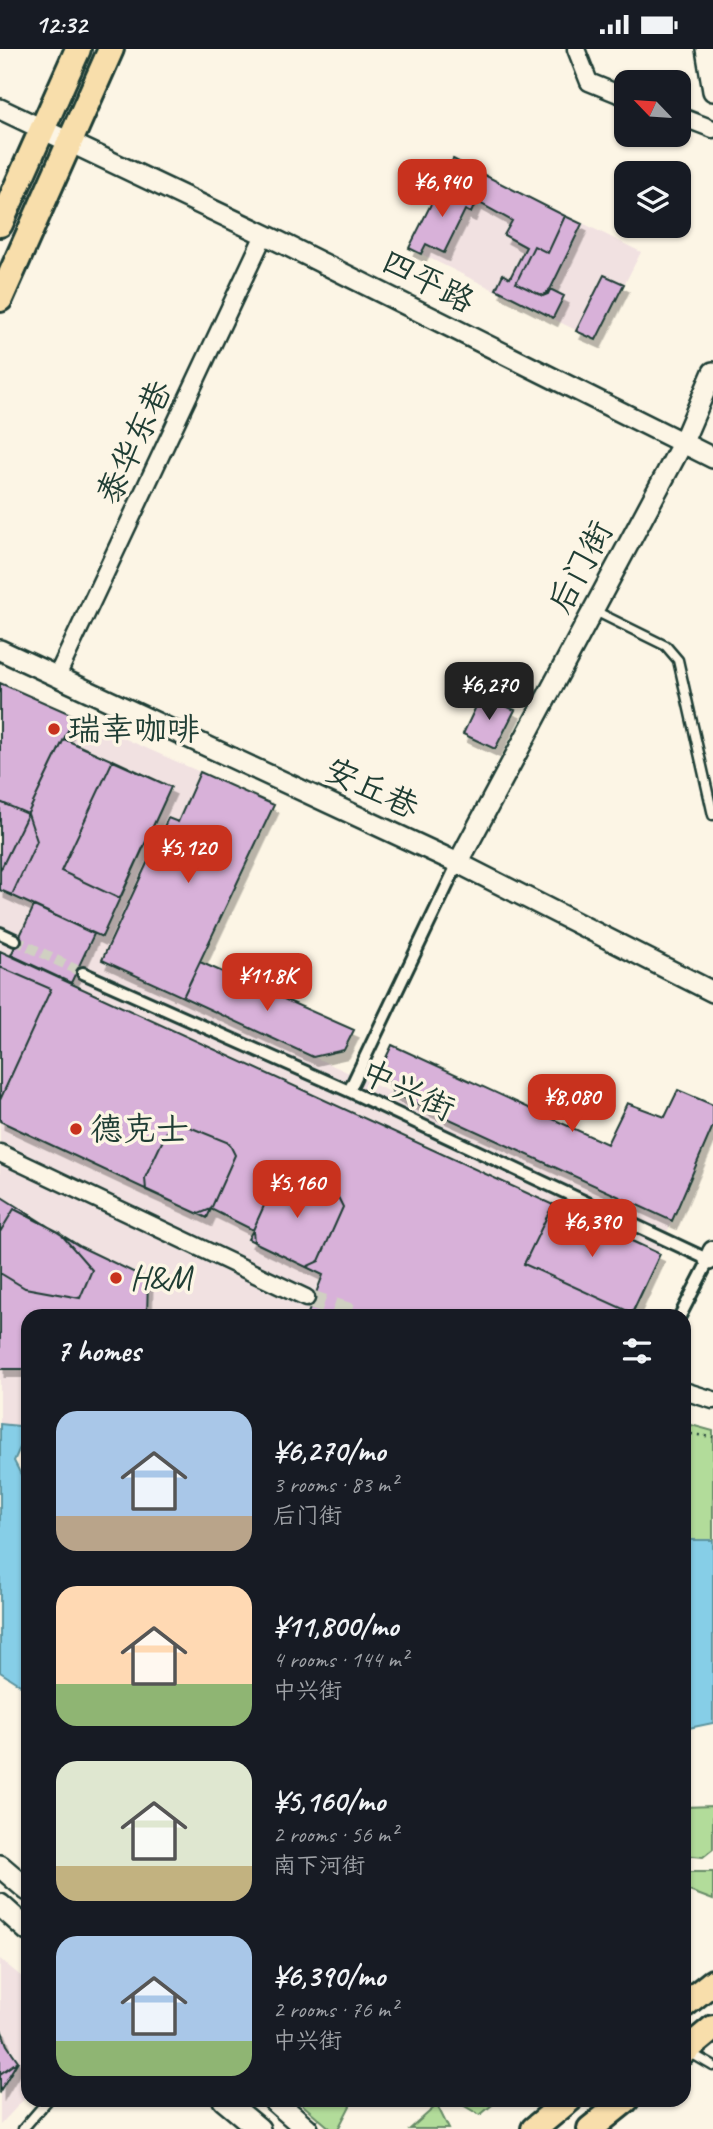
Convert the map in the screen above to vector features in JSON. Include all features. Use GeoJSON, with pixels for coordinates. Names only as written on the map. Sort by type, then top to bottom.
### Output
{"type":"FeatureCollection","features":[{"type":"Feature","properties":{"kind":"main road"},"geometry":{"type":"LineString","coordinates":[[0,224],[78,49]]}},
{"type":"Feature","properties":{"kind":"main road"},"geometry":{"type":"LineString","coordinates":[[0,299],[111,49]]}},
{"type":"Feature","properties":{"kind":"main road"},"geometry":{"type":"LineString","coordinates":[[0,1866],[21,1884]]}},
{"type":"Feature","properties":{"kind":"main road"},"geometry":{"type":"LineString","coordinates":[[0,1905],[21,1924]]}},
{"type":"Feature","properties":{"kind":"main road"},"geometry":{"type":"LineString","coordinates":[[691,1999],[713,1982]]}},
{"type":"Feature","properties":{"kind":"main road"},"geometry":{"type":"LineString","coordinates":[[691,2046],[713,2028]]}},
{"type":"Feature","properties":{"kind":"main road"},"geometry":{"type":"LineString","coordinates":[[232,2107],[258,2129]]}},
{"type":"Feature","properties":{"kind":"main road"},"geometry":{"type":"LineString","coordinates":[[282,2107],[307,2129]]}},
{"type":"Feature","properties":{"kind":"main road"},"geometry":{"type":"LineString","coordinates":[[534,2129],[561,2107]]}},
{"type":"Feature","properties":{"kind":"main road"},"geometry":{"type":"LineString","coordinates":[[590,2129],[617,2107]]}},
{"type":"Feature","properties":{"kind":"street"},"geometry":{"type":"LineString","coordinates":[[576,49],[589,82],[614,92]]}},
{"type":"Feature","properties":{"kind":"street"},"geometry":{"type":"LineString","coordinates":[[706,49],[713,91]]}},
{"type":"Feature","properties":{"kind":"street","name":"四平路"},"geometry":{"type":"LineString","coordinates":[[0,110],[71,141],[264,235],[713,458]]}},
{"type":"Feature","properties":{"kind":"street"},"geometry":{"type":"LineString","coordinates":[[691,121],[713,129]]}},
{"type":"Feature","properties":{"kind":"street","name":"泰华东巷"},"geometry":{"type":"LineString","coordinates":[[57,675],[264,235]]}},
{"type":"Feature","properties":{"kind":"street","name":"后门街"},"geometry":{"type":"LineString","coordinates":[[458,863],[682,444],[713,372]]}},
{"type":"Feature","properties":{"kind":"street","name":"安丘巷"},"geometry":{"type":"LineString","coordinates":[[0,650],[458,863],[713,992]]}},
{"type":"Feature","properties":{"kind":"street"},"geometry":{"type":"LineString","coordinates":[[349,1091],[458,863]]}},
{"type":"Feature","properties":{"kind":"street"},"geometry":{"type":"LineString","coordinates":[[0,933],[15,940]]}},
{"type":"Feature","properties":{"kind":"street","name":"中兴街"},"geometry":{"type":"LineString","coordinates":[[83,973],[711,1255]]}},
{"type":"Feature","properties":{"kind":"street"},"geometry":{"type":"LineString","coordinates":[[0,1153],[306,1298]]}},
{"type":"Feature","properties":{"kind":"street"},"geometry":{"type":"LineString","coordinates":[[684,1309],[711,1255]]}},
{"type":"Feature","properties":{"kind":"street"},"geometry":{"type":"LineString","coordinates":[[691,1393],[713,1400]]}},
{"type":"Feature","properties":{"kind":"lane"},"geometry":{"type":"LineString","coordinates":[[593,610],[666,646],[678,660],[713,815]]}},
{"type":"Feature","properties":{"kind":"lane"},"geometry":{"type":"LineString","coordinates":[[691,2054],[713,2066]]}},
{"type":"Feature","properties":{"kind":"lane"},"geometry":{"type":"LineString","coordinates":[[23,2129],[42,2107]]}},
{"type":"Feature","properties":{"kind":"path"},"geometry":{"type":"LineString","coordinates":[[691,1434],[713,1437]]}},
{"type":"Feature","properties":{"kind":"shaded area"},"geometry":{"type":"Polygon","coordinates":[[[453,159],[641,252],[596,340],[409,248],[453,159]]]}},
{"type":"Feature","properties":{"kind":"shaded area"},"geometry":{"type":"Polygon","coordinates":[[[0,683],[274,805],[183,997],[672,1221],[634,1309],[21,1309],[21,1426],[0,1424],[0,683]]]}},
{"type":"Feature","properties":{"kind":"shaded area"},"geometry":{"type":"Polygon","coordinates":[[[0,1959],[21,1976],[21,2102],[0,2125],[0,1959]]]}},
{"type":"Feature","properties":{"kind":"green space"},"geometry":{"type":"Polygon","coordinates":[[[691,1425],[713,1431],[713,1540],[691,1540],[691,1425]]]}},
{"type":"Feature","properties":{"kind":"green space"},"geometry":{"type":"Polygon","coordinates":[[[713,1806],[713,1849],[703,1857],[691,1856],[691,1807],[713,1806]]]}},
{"type":"Feature","properties":{"kind":"green space"},"geometry":{"type":"Polygon","coordinates":[[[691,1872],[713,1872],[713,1900],[691,1892],[691,1872]]]}},
{"type":"Feature","properties":{"kind":"green space"},"geometry":{"type":"Polygon","coordinates":[[[305,2107],[349,2107],[338,2129],[331,2129],[305,2107]]]}},
{"type":"Feature","properties":{"kind":"green space"},"geometry":{"type":"Polygon","coordinates":[[[438,2107],[449,2129],[410,2129],[438,2107]]]}},
{"type":"Feature","properties":{"kind":"green space"},"geometry":{"type":"Polygon","coordinates":[[[466,2107],[490,2107],[480,2115],[466,2107]]]}},
{"type":"Feature","properties":{"kind":"water"},"geometry":{"type":"Polygon","coordinates":[[[0,1424],[21,1426],[21,1445],[14,1461],[21,1474],[21,1686],[0,1672],[0,1424]]]}},
{"type":"Feature","properties":{"kind":"water"},"geometry":{"type":"Polygon","coordinates":[[[691,1540],[713,1540],[713,1723],[691,1728],[691,1540]]]}},
{"type":"Feature","properties":{"kind":"building"},"geometry":{"type":"Polygon","coordinates":[[[453,159],[565,216],[548,253],[534,246],[516,283],[543,296],[550,289],[564,296],[553,318],[496,289],[503,274],[510,278],[526,247],[504,235],[512,221],[442,182],[453,159]]]}},
{"type":"Feature","properties":{"kind":"building"},"geometry":{"type":"Polygon","coordinates":[[[442,182],[477,199],[471,213],[465,210],[444,253],[426,244],[421,254],[409,248],[442,182]]]}},
{"type":"Feature","properties":{"kind":"building"},"geometry":{"type":"Polygon","coordinates":[[[565,216],[582,224],[548,294],[543,296],[516,283],[534,246],[548,253],[565,216]]]}},
{"type":"Feature","properties":{"kind":"building"},"geometry":{"type":"Polygon","coordinates":[[[604,275],[624,284],[596,340],[576,331],[604,275]]]}},
{"type":"Feature","properties":{"kind":"building"},"geometry":{"type":"Polygon","coordinates":[[[0,683],[75,716],[0,871],[0,683]]]}},
{"type":"Feature","properties":{"kind":"building"},"geometry":{"type":"Polygon","coordinates":[[[481,696],[515,710],[495,749],[463,734],[481,696]]]}},
{"type":"Feature","properties":{"kind":"building"},"geometry":{"type":"Polygon","coordinates":[[[64,739],[171,787],[102,937],[0,890],[0,871],[64,739]]]}},
{"type":"Feature","properties":{"kind":"building"},"geometry":{"type":"Polygon","coordinates":[[[113,760],[171,787],[120,899],[61,871],[113,760]]]}},
{"type":"Feature","properties":{"kind":"building"},"geometry":{"type":"Polygon","coordinates":[[[200,772],[274,805],[183,997],[102,960],[168,818],[178,822],[200,772]]]}},
{"type":"Feature","properties":{"kind":"building"},"geometry":{"type":"Polygon","coordinates":[[[0,802],[28,814],[37,841],[12,895],[0,890],[0,802]]]}},
{"type":"Feature","properties":{"kind":"building"},"geometry":{"type":"Polygon","coordinates":[[[34,906],[94,934],[71,983],[11,955],[34,906]]]}},
{"type":"Feature","properties":{"kind":"building"},"geometry":{"type":"Polygon","coordinates":[[[0,951],[660,1254],[634,1309],[310,1309],[323,1275],[248,1239],[253,1230],[211,1209],[207,1218],[0,1121],[0,951]]]}},
{"type":"Feature","properties":{"kind":"building"},"geometry":{"type":"Polygon","coordinates":[[[200,962],[354,1030],[344,1050],[313,1057],[183,997],[200,962]]]}},
{"type":"Feature","properties":{"kind":"building"},"geometry":{"type":"Polygon","coordinates":[[[0,967],[51,989],[0,1100],[0,967]]]}},
{"type":"Feature","properties":{"kind":"building"},"geometry":{"type":"Polygon","coordinates":[[[392,1045],[607,1144],[627,1103],[665,1117],[678,1090],[713,1105],[713,1126],[672,1221],[393,1093],[382,1066],[392,1045]]]}},
{"type":"Feature","properties":{"kind":"building"},"geometry":{"type":"Polygon","coordinates":[[[182,1124],[229,1143],[235,1155],[211,1209],[199,1214],[146,1190],[145,1178],[170,1125],[182,1124]]]}},
{"type":"Feature","properties":{"kind":"building"},"geometry":{"type":"Polygon","coordinates":[[[290,1176],[337,1195],[343,1207],[319,1261],[306,1267],[254,1242],[253,1230],[277,1177],[290,1176]]]}},
{"type":"Feature","properties":{"kind":"building"},"geometry":{"type":"Polygon","coordinates":[[[0,1196],[81,1247],[148,1279],[147,1309],[21,1309],[21,1369],[0,1369],[0,1196]]]}},
{"type":"Feature","properties":{"kind":"building"},"geometry":{"type":"Polygon","coordinates":[[[553,1204],[660,1254],[634,1309],[623,1309],[524,1264],[553,1204]]]}},
{"type":"Feature","properties":{"kind":"building"},"geometry":{"type":"Polygon","coordinates":[[[14,1209],[59,1232],[92,1270],[80,1298],[25,1288],[0,1273],[0,1232],[14,1209]]]}},
{"type":"Feature","properties":{"kind":"building"},"geometry":{"type":"Polygon","coordinates":[[[0,2026],[7,2045],[18,2061],[0,2091],[0,2026]]]}},
{"type":"Feature","properties":{"kind":"building"},"geometry":{"type":"Polygon","coordinates":[[[0,2027],[7,2045],[18,2061],[0,2074],[0,2027]]]}},
{"type":"Feature","properties":{"kind":"tunnel"},"geometry":{"type":"LineString","coordinates":[[15,940],[83,973]]}},
{"type":"Feature","properties":{"kind":"tunnel"},"geometry":{"type":"LineString","coordinates":[[306,1298],[339,1309]]}},
{"type":"Feature","properties":{"kind":"place","name":"瑞幸咖啡"},"geometry":{"type":"Point","coordinates":[54,729]}},
{"type":"Feature","properties":{"kind":"place","name":"德克士"},"geometry":{"type":"Point","coordinates":[76,1129]}},
{"type":"Feature","properties":{"kind":"place","name":"H&M"},"geometry":{"type":"Point","coordinates":[116,1278]}}]}
